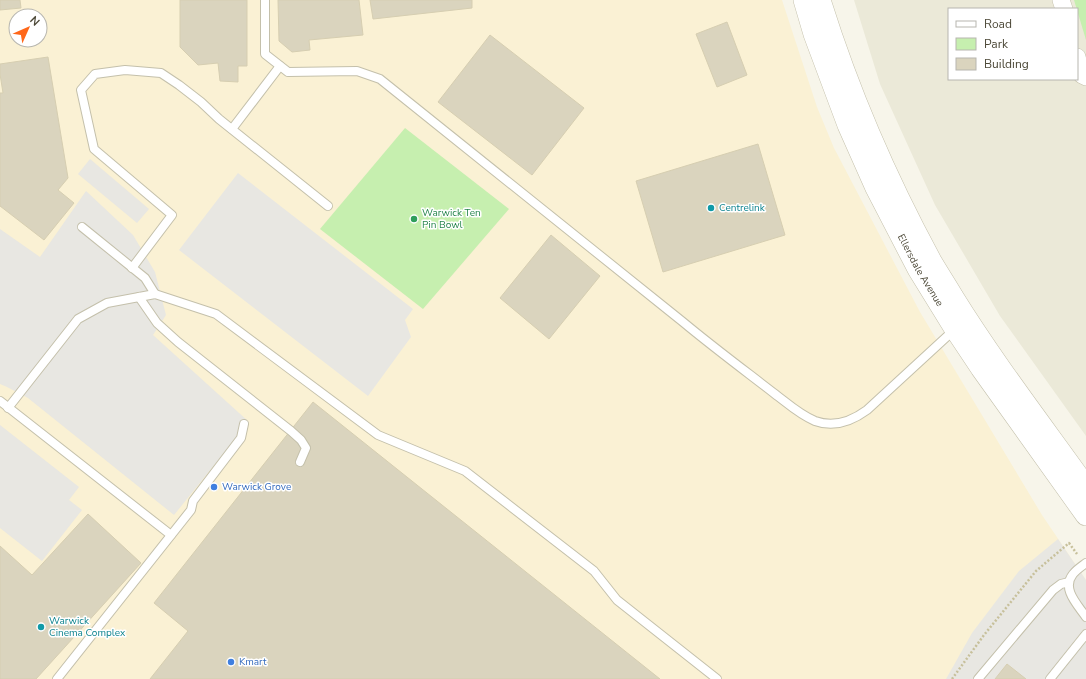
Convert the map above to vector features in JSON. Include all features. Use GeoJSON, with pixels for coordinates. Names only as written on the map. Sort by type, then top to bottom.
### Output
{"type":"FeatureCollection","features":[{"type":"Feature","properties":{"kind":"street","name":"Ellersdale Avenue"},"geometry":{"type":"LineString","coordinates":[[804,0],[814,34],[848,125],[873,181],[918,269],[961,324],[994,359],[1086,487]]}},
{"type":"Feature","properties":{"kind":"street","name":"Ellersdale Avenue"},"geometry":{"type":"LineString","coordinates":[[820,0],[829,30],[862,119],[890,181],[932,261],[981,368],[1086,514]]}},
{"type":"Feature","properties":{"kind":"street"},"geometry":{"type":"LineString","coordinates":[[1078,61],[1082,75],[1086,77]]}},
{"type":"Feature","properties":{"kind":"lane"},"geometry":{"type":"LineString","coordinates":[[265,0],[265,54],[280,66],[288,72],[357,70],[380,79],[733,362],[802,414],[815,421],[837,424],[847,422],[859,416],[961,324]]}},
{"type":"Feature","properties":{"kind":"lane"},"geometry":{"type":"LineString","coordinates":[[232,129],[280,66]]}},
{"type":"Feature","properties":{"kind":"lane"},"geometry":{"type":"LineString","coordinates":[[132,268],[172,215],[94,150],[81,90],[95,74],[125,70],[161,73],[201,102],[232,129],[328,206]]}},
{"type":"Feature","properties":{"kind":"lane"},"geometry":{"type":"LineString","coordinates":[[82,227],[144,278],[155,294]]}},
{"type":"Feature","properties":{"kind":"lane"},"geometry":{"type":"LineString","coordinates":[[8,408],[78,319],[107,303],[155,294],[216,314],[378,435],[465,471],[594,571],[617,600],[717,679]]}},
{"type":"Feature","properties":{"kind":"lane"},"geometry":{"type":"LineString","coordinates":[[139,297],[157,323],[178,342],[301,440],[306,448],[300,462]]}},
{"type":"Feature","properties":{"kind":"lane"},"geometry":{"type":"LineString","coordinates":[[0,402],[171,536]]}},
{"type":"Feature","properties":{"kind":"lane"},"geometry":{"type":"LineString","coordinates":[[57,679],[191,510],[193,501],[241,438],[244,424]]}},
{"type":"Feature","properties":{"kind":"lane"},"geometry":{"type":"LineString","coordinates":[[1086,564],[1073,573],[1069,582],[1071,596],[1086,617]]}},
{"type":"Feature","properties":{"kind":"lane"},"geometry":{"type":"LineString","coordinates":[[978,679],[1053,590],[1061,584],[1069,582]]}},
{"type":"Feature","properties":{"kind":"lane"},"geometry":{"type":"LineString","coordinates":[[1050,679],[1086,634]]}},
{"type":"Feature","properties":{"kind":"path"},"geometry":{"type":"LineString","coordinates":[[952,679],[984,635],[1036,571],[1069,543],[1086,564]]}},
{"type":"Feature","properties":{"kind":"shaded area"},"geometry":{"type":"Polygon","coordinates":[[[0,0],[782,0],[817,107],[834,148],[920,312],[1042,515],[1086,580],[1086,679],[0,679],[0,0]]]}},
{"type":"Feature","properties":{"kind":"shaded area"},"geometry":{"type":"Polygon","coordinates":[[[854,0],[1086,0],[1086,436],[1000,316],[935,205],[880,84],[854,0]]]}},
{"type":"Feature","properties":{"kind":"shaded area"},"geometry":{"type":"Polygon","coordinates":[[[90,159],[149,209],[137,223],[78,174],[90,159]]]}},
{"type":"Feature","properties":{"kind":"shaded area"},"geometry":{"type":"Polygon","coordinates":[[[238,173],[413,309],[405,320],[411,337],[368,396],[179,250],[238,173]]]}},
{"type":"Feature","properties":{"kind":"shaded area"},"geometry":{"type":"Polygon","coordinates":[[[86,191],[133,235],[155,272],[166,315],[153,335],[249,422],[174,515],[28,398],[0,384],[0,229],[40,257],[86,191]]]}},
{"type":"Feature","properties":{"kind":"shaded area"},"geometry":{"type":"Polygon","coordinates":[[[0,425],[79,487],[69,500],[82,510],[42,561],[0,528],[0,425]]]}},
{"type":"Feature","properties":{"kind":"shaded area"},"geometry":{"type":"Polygon","coordinates":[[[1058,539],[1086,580],[1086,679],[946,679],[972,633],[1019,571],[1058,539]]]}},
{"type":"Feature","properties":{"kind":"green space"},"geometry":{"type":"Polygon","coordinates":[[[1074,0],[1086,0],[1086,40],[1078,13],[1078,8],[1076,8],[1074,0]]]}},
{"type":"Feature","properties":{"kind":"green space","name":"Warwick Ten Pin Bowl"},"geometry":{"type":"Polygon","coordinates":[[[405,128],[509,209],[423,309],[320,229],[405,128]]]}},
{"type":"Feature","properties":{"kind":"building"},"geometry":{"type":"Polygon","coordinates":[[[0,0],[20,0],[21,8],[8,8],[8,9],[0,10],[0,0]]]}},
{"type":"Feature","properties":{"kind":"building"},"geometry":{"type":"Polygon","coordinates":[[[180,0],[247,0],[247,66],[238,66],[238,82],[220,81],[218,63],[198,65],[180,47],[180,0]]]}},
{"type":"Feature","properties":{"kind":"building"},"geometry":{"type":"Polygon","coordinates":[[[278,0],[359,0],[363,35],[309,40],[310,50],[292,52],[279,41],[278,0]]]}},
{"type":"Feature","properties":{"kind":"building"},"geometry":{"type":"Polygon","coordinates":[[[370,0],[472,0],[472,8],[373,19],[370,0]]]}},
{"type":"Feature","properties":{"kind":"building"},"geometry":{"type":"Polygon","coordinates":[[[727,22],[747,75],[717,87],[696,34],[727,22]]]}},
{"type":"Feature","properties":{"kind":"building"},"geometry":{"type":"Polygon","coordinates":[[[490,35],[584,108],[532,175],[438,102],[490,35]]]}},
{"type":"Feature","properties":{"kind":"building"},"geometry":{"type":"Polygon","coordinates":[[[48,57],[68,178],[58,190],[74,203],[44,240],[0,206],[0,93],[3,93],[0,64],[48,57]]]}},
{"type":"Feature","properties":{"kind":"building","name":"Centrelink"},"geometry":{"type":"Polygon","coordinates":[[[758,144],[785,235],[663,272],[636,181],[758,144]]]}},
{"type":"Feature","properties":{"kind":"building"},"geometry":{"type":"Polygon","coordinates":[[[551,235],[600,276],[549,339],[500,298],[551,235]]]}},
{"type":"Feature","properties":{"kind":"building"},"geometry":{"type":"Polygon","coordinates":[[[313,402],[660,679],[150,679],[188,631],[154,603],[313,402]]]}},
{"type":"Feature","properties":{"kind":"building","name":"Warwick Cinema Complex"},"geometry":{"type":"Polygon","coordinates":[[[88,514],[141,563],[36,679],[0,679],[0,546],[32,575],[88,514]]]}},
{"type":"Feature","properties":{"kind":"building"},"geometry":{"type":"Polygon","coordinates":[[[1007,664],[1026,679],[995,679],[1007,664]]]}},
{"type":"Feature","properties":{"kind":"place","name":"Centrelink"},"geometry":{"type":"Point","coordinates":[711,208]}},
{"type":"Feature","properties":{"kind":"place","name":"Warwick Ten Pin Bowl"},"geometry":{"type":"Point","coordinates":[414,219]}},
{"type":"Feature","properties":{"kind":"place","name":"Warwick Grove"},"geometry":{"type":"Point","coordinates":[214,487]}},
{"type":"Feature","properties":{"kind":"place","name":"Warwick Cinema Complex"},"geometry":{"type":"Point","coordinates":[41,627]}},
{"type":"Feature","properties":{"kind":"place","name":"Kmart"},"geometry":{"type":"Point","coordinates":[231,662]}}]}
